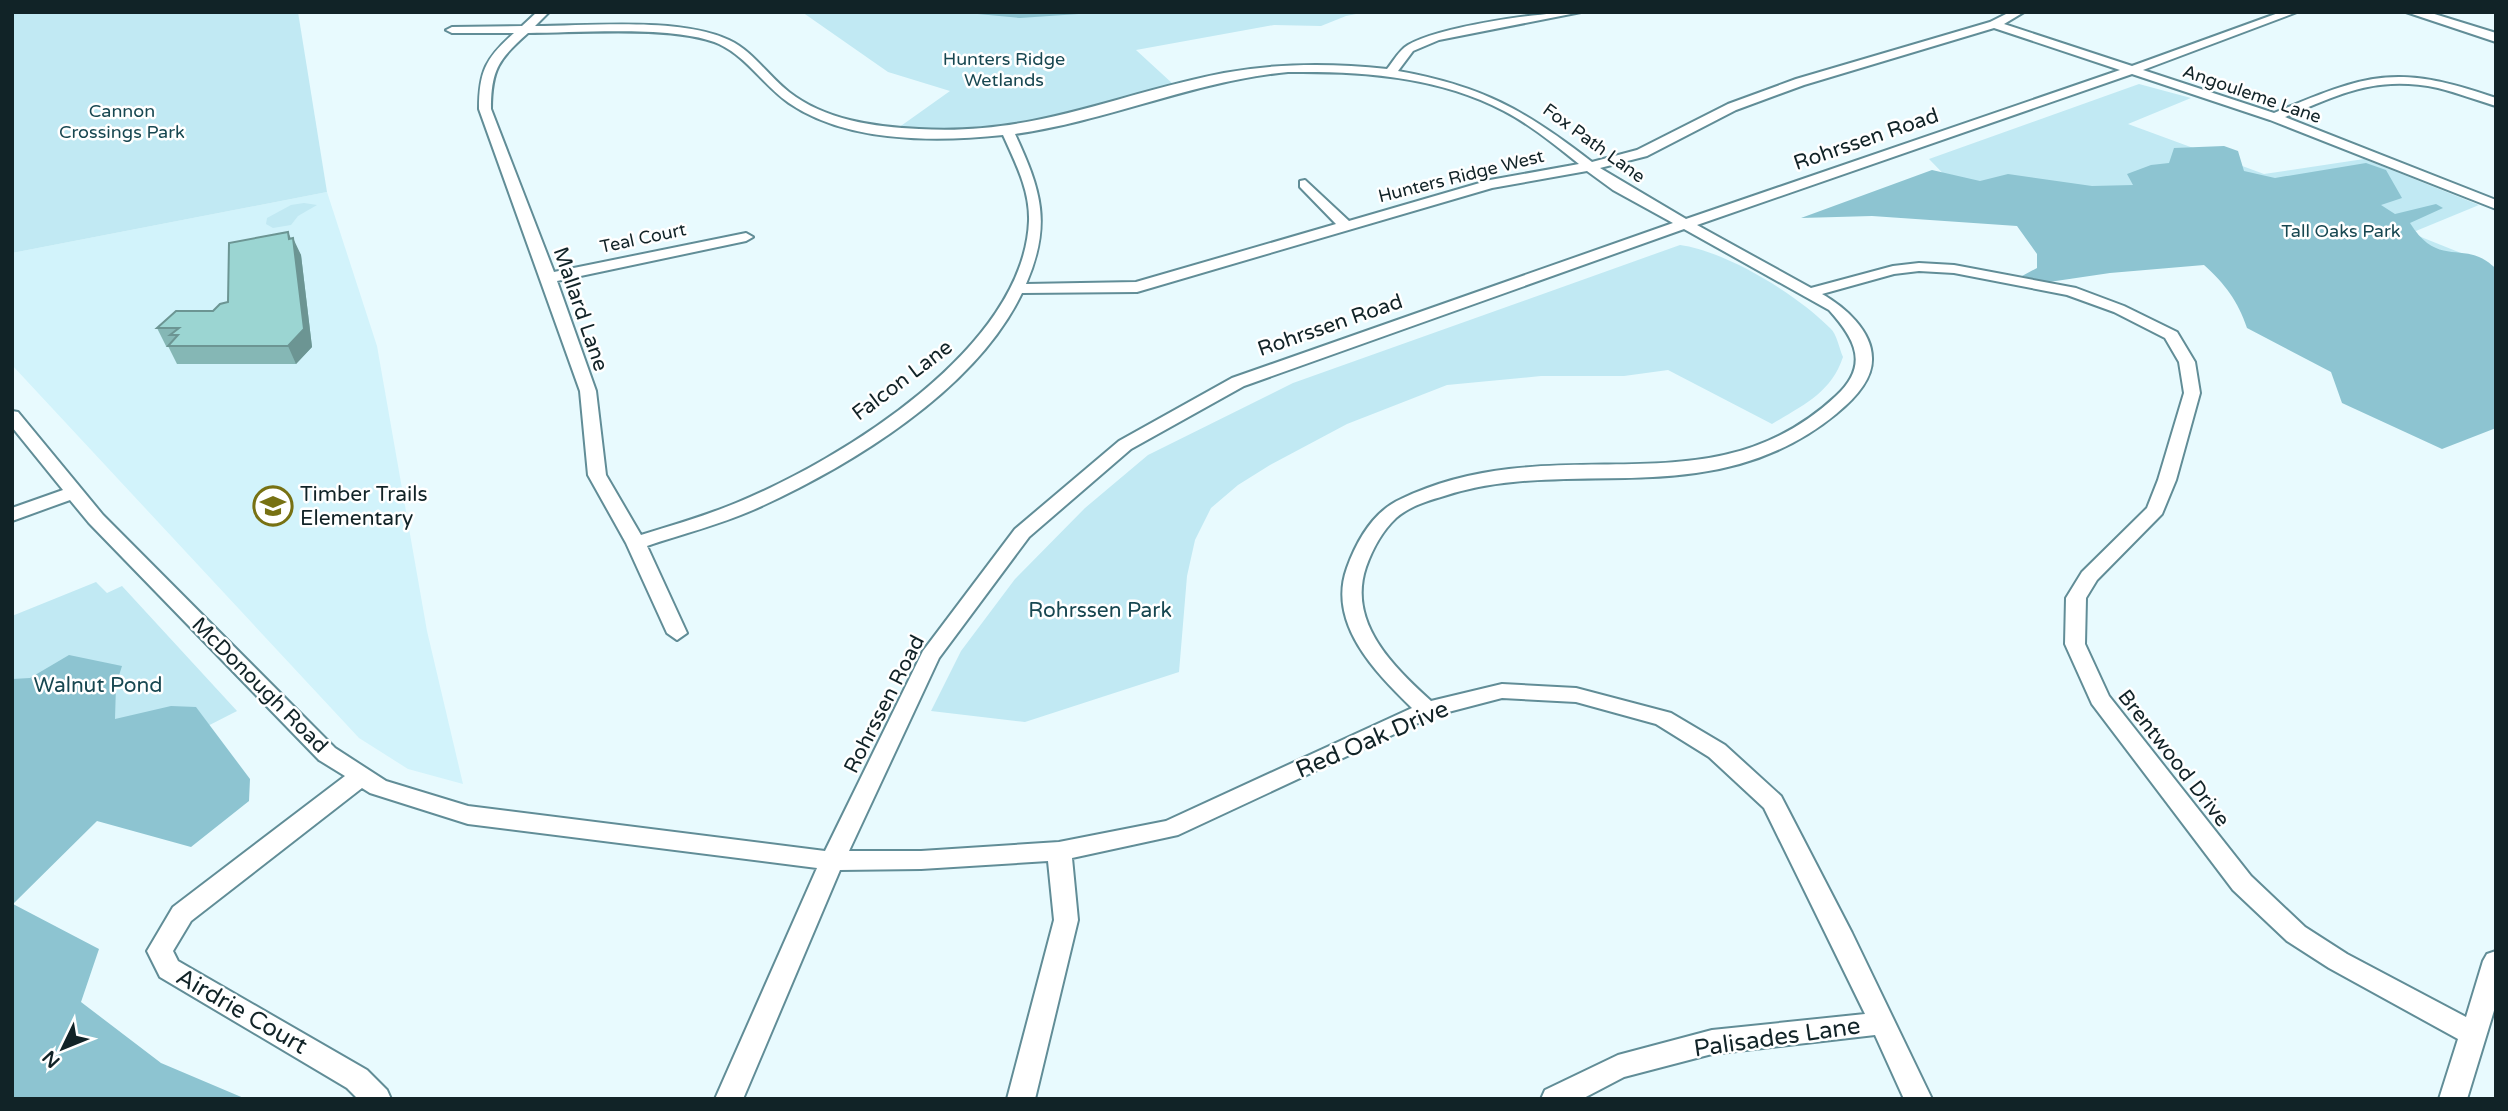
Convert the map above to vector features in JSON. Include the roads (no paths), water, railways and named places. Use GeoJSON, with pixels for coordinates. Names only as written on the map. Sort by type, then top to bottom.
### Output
{"type":"FeatureCollection","features":[{"type":"Feature","properties":{"kind":"main road"},"geometry":{"type":"LineString","coordinates":[[2413,12],[2496,38]]}},
{"type":"Feature","properties":{"kind":"street","name":"Mallard Lane"},"geometry":{"type":"LineString","coordinates":[[544,12],[524,29],[491,65],[485,81],[485,109],[588,391],[597,475],[636,543],[677,632]]}},
{"type":"Feature","properties":{"kind":"street"},"geometry":{"type":"LineString","coordinates":[[1389,74],[1409,50],[1436,37],[1576,12]]}},
{"type":"Feature","properties":{"kind":"street","name":"Hunters Ridge West"},"geometry":{"type":"LineString","coordinates":[[1018,289],[1137,287],[1490,184],[1587,167],[1642,153],[1732,107],[1800,82],[1994,24],[2019,12]]}},
{"type":"Feature","properties":{"kind":"street","name":"Rohrssen Road"},"geometry":{"type":"LineString","coordinates":[[729,1099],[831,861],[930,656],[1022,533],[1125,445],[1238,382],[2292,12]]}},
{"type":"Feature","properties":{"kind":"street","name":"Angouleme Lane"},"geometry":{"type":"LineString","coordinates":[[1994,24],[2274,117],[2496,205]]}},
{"type":"Feature","properties":{"kind":"street","name":"Fox Path Lane"},"geometry":{"type":"LineString","coordinates":[[452,30],[657,30],[692,33],[726,43],[796,103],[832,117],[908,132],[960,135],[1007,131],[1058,122],[1191,84],[1257,71],[1323,69],[1389,74],[1451,86],[1492,100],[1527,118],[1587,167],[1682,225],[1834,307],[1856,331],[1867,358],[1857,384],[1829,413],[1797,435],[1721,463],[1633,473],[1515,474],[1478,481],[1416,498],[1390,514],[1370,540],[1353,571],[1353,602],[1363,641],[1381,666],[1427,710]]}},
{"type":"Feature","properties":{"kind":"street"},"geometry":{"type":"LineString","coordinates":[[2274,117],[2339,91],[2378,80],[2439,86],[2496,102]]}},
{"type":"Feature","properties":{"kind":"street","name":"Falcon Lane"},"geometry":{"type":"LineString","coordinates":[[636,543],[745,506],[823,466],[925,396],[975,352],[1018,289],[1035,230],[1031,185],[1007,131]]}},
{"type":"Feature","properties":{"kind":"street"},"geometry":{"type":"LineString","coordinates":[[1305,184],[1345,225]]}},
{"type":"Feature","properties":{"kind":"street","name":"Teal Court"},"geometry":{"type":"LineString","coordinates":[[548,278],[746,237]]}},
{"type":"Feature","properties":{"kind":"street","name":"Brentwood Drive"},"geometry":{"type":"LineString","coordinates":[[1810,293],[1893,271],[1919,267],[1954,269],[2071,291],[2119,309],[2171,335],[2187,362],[2192,393],[2166,480],[2155,510],[2089,576],[2076,598],[2075,644],[2099,699],[2242,883],[2297,934],[2337,961],[2472,1034]]}},
{"type":"Feature","properties":{"kind":"street","name":"McDonough Road"},"geometry":{"type":"LineString","coordinates":[[12,416],[96,519],[327,754],[378,787],[468,815],[831,861]]}},
{"type":"Feature","properties":{"kind":"street"},"geometry":{"type":"LineString","coordinates":[[12,515],[74,492]]}},
{"type":"Feature","properties":{"kind":"street","name":"Red Oak Drive"},"geometry":{"type":"LineString","coordinates":[[831,861],[921,860],[1059,851],[1170,828],[1427,710],[1502,691],[1576,695],[1663,718],[1717,751],[1773,802],[1918,1099]]}},
{"type":"Feature","properties":{"kind":"street","name":"Airdrie Court"},"geometry":{"type":"LineString","coordinates":[[361,776],[181,914],[160,951],[169,969],[357,1079],[377,1099]]}},
{"type":"Feature","properties":{"kind":"street"},"geometry":{"type":"LineString","coordinates":[[1021,1099],[1066,920],[1059,851]]}},
{"type":"Feature","properties":{"kind":"street"},"geometry":{"type":"LineString","coordinates":[[2453,1099],[2496,961]]}},
{"type":"Feature","properties":{"kind":"street","name":"Palisades Lane"},"geometry":{"type":"LineString","coordinates":[[1555,1099],[1618,1067],[1712,1042],[1882,1023]]}},
{"type":"Feature","properties":{"kind":"place","name":"Timber Trails Elementary"},"geometry":{"type":"Point","coordinates":[273,506]}},
{"type":"Feature","properties":{"kind":"park label","name":"Hunters Ridge Wetlands"},"geometry":{"type":"Point","coordinates":[1004,69]}},
{"type":"Feature","properties":{"kind":"park label","name":"Cannon Crossings Park"},"geometry":{"type":"Point","coordinates":[122,121]}},
{"type":"Feature","properties":{"kind":"park label","name":"Tall Oaks Park"},"geometry":{"type":"Point","coordinates":[2341,231]}},
{"type":"Feature","properties":{"kind":"park label","name":"Rohrssen Park"},"geometry":{"type":"Point","coordinates":[1100,610]}},
{"type":"Feature","properties":{"kind":"park label","name":"Walnut Pond"},"geometry":{"type":"Point","coordinates":[98,685]}}]}
